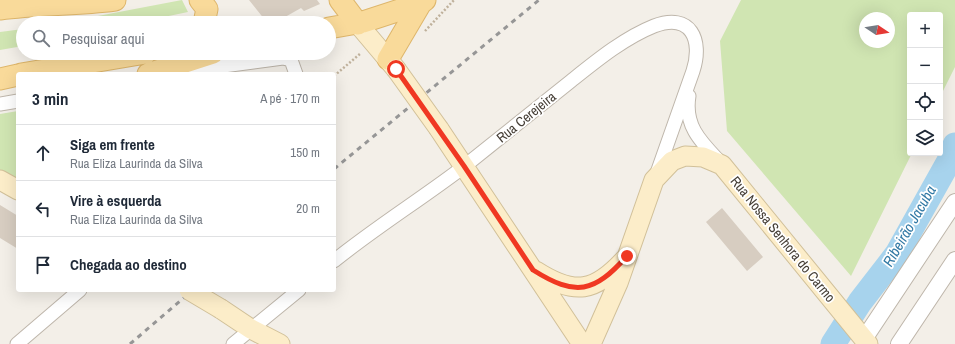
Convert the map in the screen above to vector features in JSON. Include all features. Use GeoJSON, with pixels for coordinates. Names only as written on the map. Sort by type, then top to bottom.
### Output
{"type":"FeatureCollection","features":[{"type":"Feature","properties":{"kind":"main road"},"geometry":{"type":"LineString","coordinates":[[0,9],[115,0]]}},
{"type":"Feature","properties":{"kind":"main road"},"geometry":{"type":"LineString","coordinates":[[200,0],[207,9],[206,16]]}},
{"type":"Feature","properties":{"kind":"main road"},"geometry":{"type":"LineString","coordinates":[[340,0],[392,64],[439,129],[582,344]]}},
{"type":"Feature","properties":{"kind":"main road"},"geometry":{"type":"LineString","coordinates":[[336,27],[358,24],[423,2]]}},
{"type":"Feature","properties":{"kind":"main road"},"geometry":{"type":"LineString","coordinates":[[392,64],[423,2]]}},
{"type":"Feature","properties":{"kind":"main road"},"geometry":{"type":"LineString","coordinates":[[0,19],[37,5]]}},
{"type":"Feature","properties":{"kind":"main road"},"geometry":{"type":"LineString","coordinates":[[31,72],[104,60]]}},
{"type":"Feature","properties":{"kind":"main road"},"geometry":{"type":"LineString","coordinates":[[154,72],[191,60]]}},
{"type":"Feature","properties":{"kind":"main road"},"geometry":{"type":"LineString","coordinates":[[0,79],[16,75]]}},
{"type":"Feature","properties":{"kind":"main road","name":"Rua Nossa Senhora do Carmo"},"geometry":{"type":"LineString","coordinates":[[654,180],[672,161],[685,156],[703,157],[722,165],[863,338]]}},
{"type":"Feature","properties":{"kind":"main road"},"geometry":{"type":"LineString","coordinates":[[0,180],[16,189]]}},
{"type":"Feature","properties":{"kind":"main road"},"geometry":{"type":"LineString","coordinates":[[591,344],[618,283],[654,180]]}},
{"type":"Feature","properties":{"kind":"main road"},"geometry":{"type":"LineString","coordinates":[[533,270],[549,280],[566,286],[590,287],[610,275],[627,256]]}},
{"type":"Feature","properties":{"kind":"main road"},"geometry":{"type":"LineString","coordinates":[[192,292],[251,329],[280,344]]}},
{"type":"Feature","properties":{"kind":"street","name":"Rua Cerejeira"},"geometry":{"type":"LineString","coordinates":[[336,260],[464,166],[608,52],[654,26],[672,22],[684,25],[693,33],[697,44],[687,107],[688,116],[697,135],[722,165]]}},
{"type":"Feature","properties":{"kind":"street"},"geometry":{"type":"LineString","coordinates":[[179,72],[268,60]]}},
{"type":"Feature","properties":{"kind":"street"},"geometry":{"type":"LineString","coordinates":[[291,60],[295,72]]}},
{"type":"Feature","properties":{"kind":"street","name":"Rua Cerejeira"},"geometry":{"type":"LineString","coordinates":[[654,180],[693,71]]}},
{"type":"Feature","properties":{"kind":"street"},"geometry":{"type":"LineString","coordinates":[[0,104],[16,101]]}},
{"type":"Feature","properties":{"kind":"street"},"geometry":{"type":"LineString","coordinates":[[863,338],[955,202]]}},
{"type":"Feature","properties":{"kind":"street"},"geometry":{"type":"LineString","coordinates":[[899,344],[955,260]]}},
{"type":"Feature","properties":{"kind":"street"},"geometry":{"type":"LineString","coordinates":[[17,344],[78,292]]}},
{"type":"Feature","properties":{"kind":"street"},"geometry":{"type":"LineString","coordinates":[[233,344],[297,292]]}},
{"type":"Feature","properties":{"kind":"green space"},"geometry":{"type":"Polygon","coordinates":[[[182,0],[188,12],[169,16],[98,16],[182,0]]]}},
{"type":"Feature","properties":{"kind":"green space"},"geometry":{"type":"Polygon","coordinates":[[[741,0],[955,0],[955,67],[943,91],[943,12],[907,12],[907,156],[911,156],[851,276],[727,131],[720,41],[741,0]]]}},
{"type":"Feature","properties":{"kind":"green space"},"geometry":{"type":"Polygon","coordinates":[[[16,30],[16,47],[0,50],[0,32],[16,30]]]}},
{"type":"Feature","properties":{"kind":"green space"},"geometry":{"type":"Polygon","coordinates":[[[16,111],[16,180],[0,172],[0,114],[16,111]]]}},
{"type":"Feature","properties":{"kind":"building"},"geometry":{"type":"Polygon","coordinates":[[[249,0],[317,0],[320,4],[304,11],[301,8],[287,16],[262,16],[249,0]]]}},
{"type":"Feature","properties":{"kind":"building"},"geometry":{"type":"Polygon","coordinates":[[[0,205],[16,215],[16,248],[0,238],[0,205]]]}},
{"type":"Feature","properties":{"kind":"building"},"geometry":{"type":"Polygon","coordinates":[[[722,208],[763,257],[747,271],[706,222],[722,208]]]}},
{"type":"Feature","properties":{"kind":"waterway","name":"Ribeirão Jacuba"},"geometry":{"type":"LineString","coordinates":[[833,344],[860,302],[897,254],[949,161],[955,145]]}},
{"type":"Feature","properties":{"kind":"railway"},"geometry":{"type":"LineString","coordinates":[[336,167],[539,0]]}},
{"type":"Feature","properties":{"kind":"railway"},"geometry":{"type":"LineString","coordinates":[[130,344],[191,292]]}},
{"type":"Feature","properties":{"kind":"route"},"geometry":{"type":"LineString","coordinates":[[396,69],[439,129],[533,270],[549,280],[566,286],[590,287],[610,275],[627,256]]}}]}
